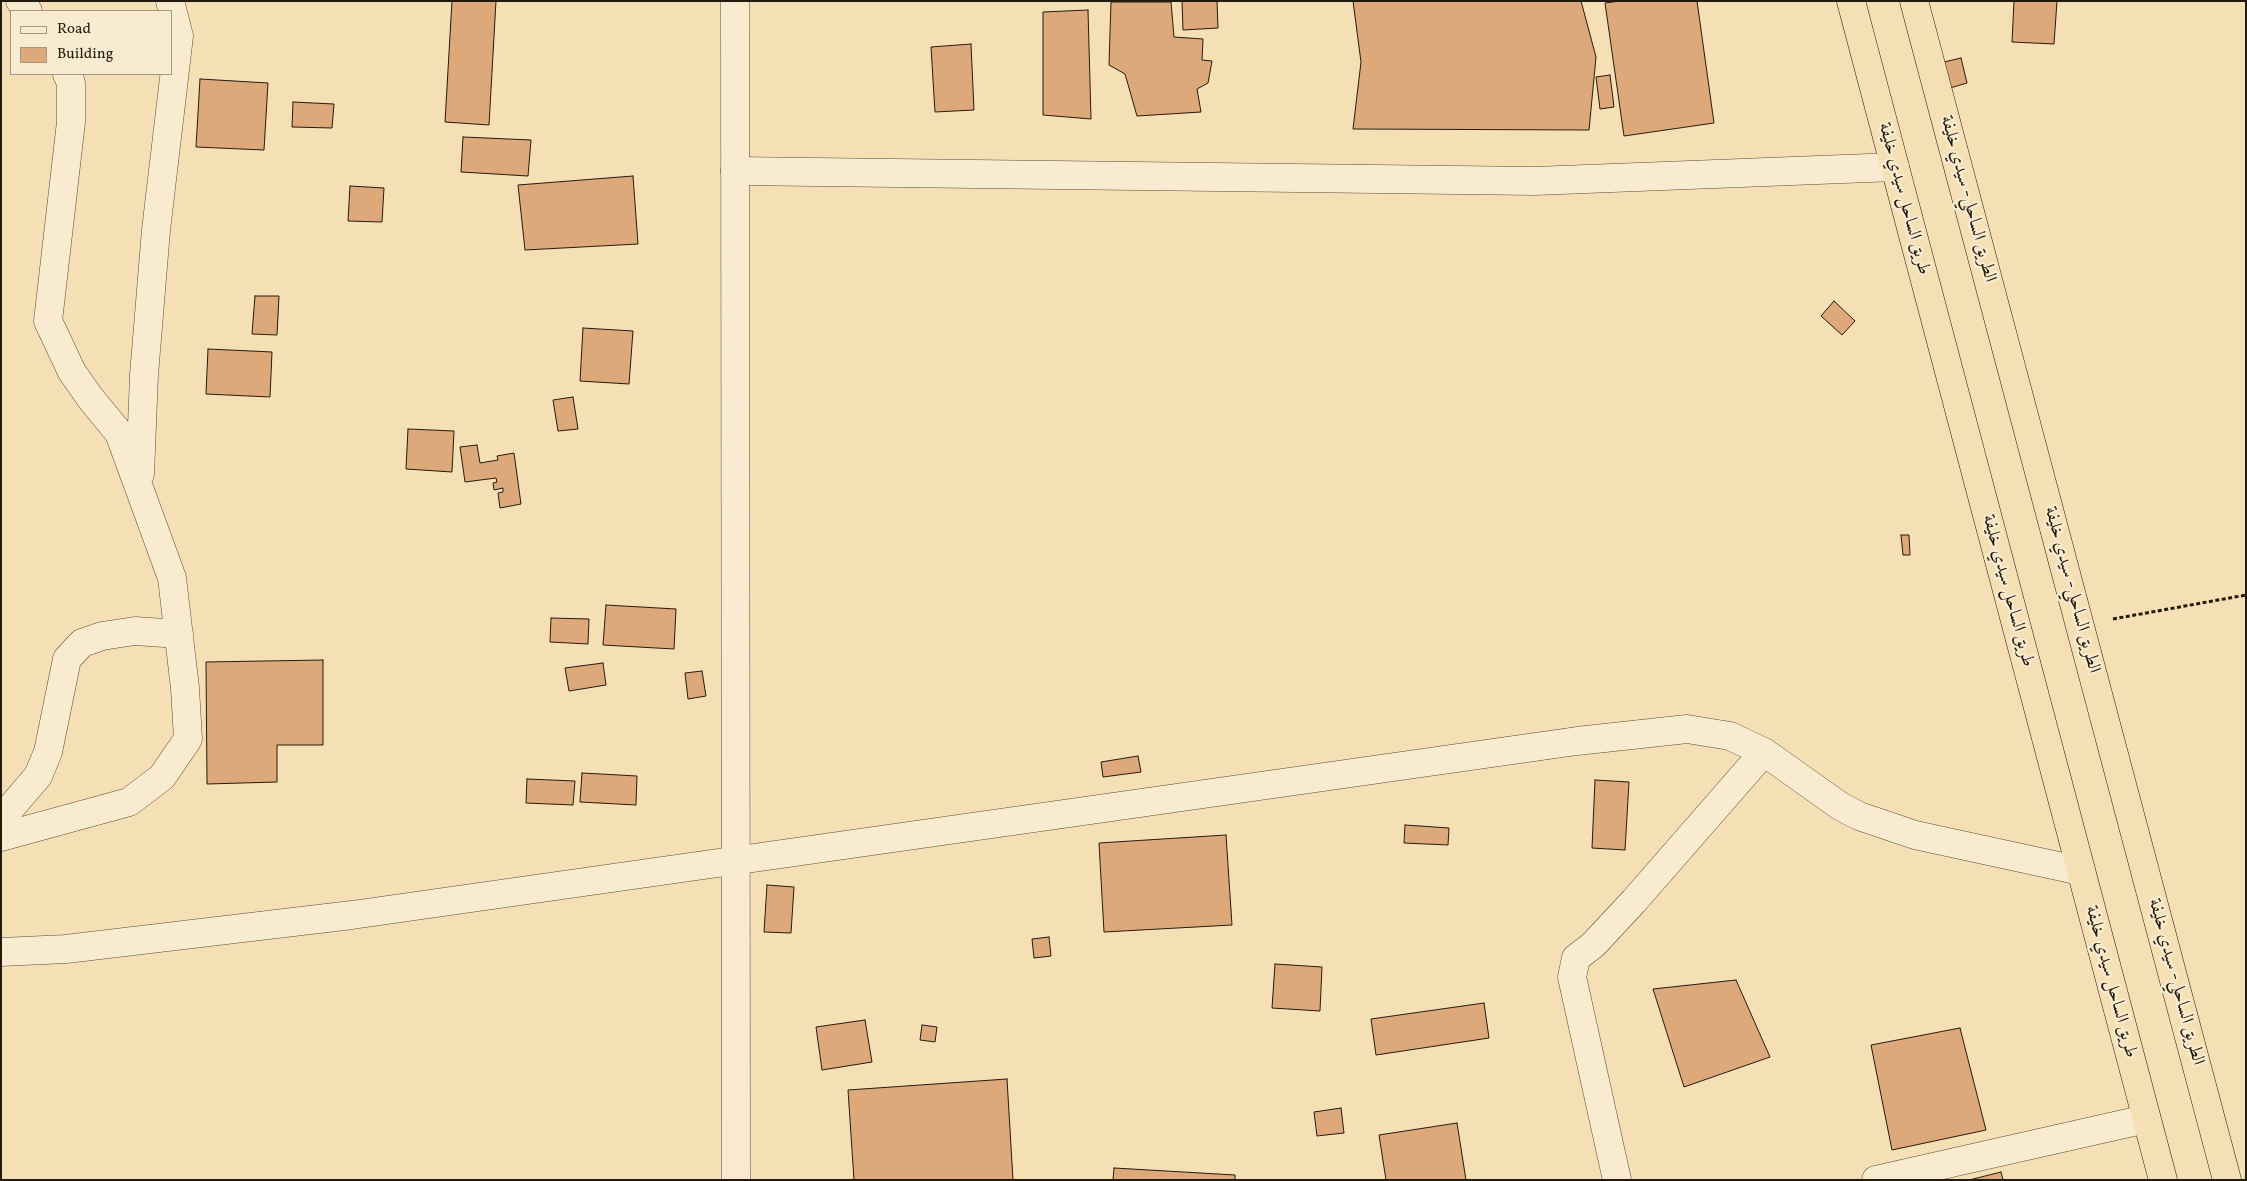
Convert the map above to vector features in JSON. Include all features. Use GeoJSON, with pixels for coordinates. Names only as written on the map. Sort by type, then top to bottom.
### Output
{"type":"FeatureCollection","features":[{"type":"Feature","properties":{"kind":"highway","name":"طريق الساحل سيدي خليفة"},"geometry":{"type":"LineString","coordinates":[[1851,1],[2163,1180]]}},
{"type":"Feature","properties":{"kind":"highway","name":"الطريق الساحلي- سيدي خليفة"},"geometry":{"type":"LineString","coordinates":[[1914,1],[2227,1180]]}},
{"type":"Feature","properties":{"kind":"street"},"geometry":{"type":"LineString","coordinates":[[139,484],[144,375],[156,230],[179,36],[170,1]]}},
{"type":"Feature","properties":{"kind":"street"},"geometry":{"type":"LineString","coordinates":[[735,1],[736,1180]]}},
{"type":"Feature","properties":{"kind":"street"},"geometry":{"type":"LineString","coordinates":[[1,837],[129,802],[162,777],[188,738],[185,688],[172,578],[119,433],[72,372],[48,321],[72,122],[71,82],[68,75]]}},
{"type":"Feature","properties":{"kind":"street"},"geometry":{"type":"LineString","coordinates":[[735,171],[1535,181],[1895,167]]}},
{"type":"Feature","properties":{"kind":"street"},"geometry":{"type":"LineString","coordinates":[[1,819],[38,776],[48,752],[67,659],[82,643],[102,636],[135,631],[179,634]]}},
{"type":"Feature","properties":{"kind":"street"},"geometry":{"type":"LineString","coordinates":[[1,952],[66,949],[343,916],[1577,741],[1686,729],[1730,736],[1764,752],[1840,806],[1859,816],[1915,835],[2081,871]]}},
{"type":"Feature","properties":{"kind":"street"},"geometry":{"type":"LineString","coordinates":[[1617,1180],[1572,977],[1576,958],[1593,945],[1634,901],[1764,752]]}},
{"type":"Feature","properties":{"kind":"street"},"geometry":{"type":"LineString","coordinates":[[1876,1180],[2146,1119]]}},
{"type":"Feature","properties":{"kind":"path"},"geometry":{"type":"LineString","coordinates":[[2081,626],[2246,594]]}},
{"type":"Feature","properties":{"kind":"building"},"geometry":{"type":"Polygon","coordinates":[[[452,1],[496,1],[489,125],[445,122],[452,1]]]}},
{"type":"Feature","properties":{"kind":"building"},"geometry":{"type":"Polygon","coordinates":[[[1182,1],[1217,1],[1218,28],[1183,30],[1182,1]]]}},
{"type":"Feature","properties":{"kind":"building"},"geometry":{"type":"Polygon","coordinates":[[[1353,1],[1581,1],[1596,57],[1589,130],[1353,129],[1361,62],[1353,1]]]}},
{"type":"Feature","properties":{"kind":"building"},"geometry":{"type":"Polygon","coordinates":[[[1620,1],[1697,1],[1714,123],[1624,136],[1605,3],[1620,1]]]}},
{"type":"Feature","properties":{"kind":"building"},"geometry":{"type":"Polygon","coordinates":[[[2014,1],[2057,1],[2054,44],[2012,42],[2014,1]]]}},
{"type":"Feature","properties":{"kind":"building"},"geometry":{"type":"Polygon","coordinates":[[[1111,2],[1171,2],[1174,37],[1203,39],[1202,60],[1212,61],[1208,83],[1197,89],[1201,112],[1137,116],[1125,74],[1109,65],[1111,2]]]}},
{"type":"Feature","properties":{"kind":"building"},"geometry":{"type":"Polygon","coordinates":[[[1088,10],[1091,119],[1043,115],[1043,12],[1088,10]]]}},
{"type":"Feature","properties":{"kind":"building"},"geometry":{"type":"Polygon","coordinates":[[[971,44],[974,110],[935,112],[931,47],[971,44]]]}},
{"type":"Feature","properties":{"kind":"building"},"geometry":{"type":"Polygon","coordinates":[[[1961,58],[1967,83],[1950,88],[1944,62],[1961,58]]]}},
{"type":"Feature","properties":{"kind":"building"},"geometry":{"type":"Polygon","coordinates":[[[1610,75],[1614,107],[1600,109],[1596,77],[1610,75]]]}},
{"type":"Feature","properties":{"kind":"building"},"geometry":{"type":"Polygon","coordinates":[[[200,79],[268,83],[264,150],[196,147],[200,79]]]}},
{"type":"Feature","properties":{"kind":"building"},"geometry":{"type":"Polygon","coordinates":[[[293,102],[334,104],[332,128],[292,127],[293,102]]]}},
{"type":"Feature","properties":{"kind":"building"},"geometry":{"type":"Polygon","coordinates":[[[463,137],[531,140],[528,176],[461,172],[463,137]]]}},
{"type":"Feature","properties":{"kind":"building"},"geometry":{"type":"Polygon","coordinates":[[[633,176],[638,244],[525,250],[518,185],[633,176]]]}},
{"type":"Feature","properties":{"kind":"building"},"geometry":{"type":"Polygon","coordinates":[[[350,186],[384,188],[382,222],[348,221],[350,186]]]}},
{"type":"Feature","properties":{"kind":"building"},"geometry":{"type":"Polygon","coordinates":[[[255,296],[279,296],[277,335],[252,334],[255,296]]]}},
{"type":"Feature","properties":{"kind":"building"},"geometry":{"type":"Polygon","coordinates":[[[1834,301],[1855,321],[1842,335],[1821,316],[1834,301]]]}},
{"type":"Feature","properties":{"kind":"building"},"geometry":{"type":"Polygon","coordinates":[[[583,328],[633,331],[629,384],[580,381],[583,328]]]}},
{"type":"Feature","properties":{"kind":"building"},"geometry":{"type":"Polygon","coordinates":[[[208,349],[272,352],[270,397],[206,394],[208,349]]]}},
{"type":"Feature","properties":{"kind":"building"},"geometry":{"type":"Polygon","coordinates":[[[573,397],[578,429],[558,431],[553,400],[573,397]]]}},
{"type":"Feature","properties":{"kind":"building"},"geometry":{"type":"Polygon","coordinates":[[[408,429],[454,431],[452,472],[406,469],[408,429]]]}},
{"type":"Feature","properties":{"kind":"building"},"geometry":{"type":"Polygon","coordinates":[[[477,445],[480,463],[498,460],[497,456],[514,453],[521,504],[500,508],[498,493],[503,492],[503,488],[494,490],[493,483],[497,482],[496,478],[465,482],[460,447],[477,445]]]}},
{"type":"Feature","properties":{"kind":"building"},"geometry":{"type":"Polygon","coordinates":[[[1901,535],[1909,535],[1910,555],[1903,555],[1901,535]]]}},
{"type":"Feature","properties":{"kind":"building"},"geometry":{"type":"Polygon","coordinates":[[[606,605],[676,609],[674,649],[603,645],[606,605]]]}},
{"type":"Feature","properties":{"kind":"building"},"geometry":{"type":"Polygon","coordinates":[[[551,618],[589,619],[588,644],[550,642],[551,618]]]}},
{"type":"Feature","properties":{"kind":"building"},"geometry":{"type":"Polygon","coordinates":[[[323,660],[323,745],[277,745],[277,782],[207,784],[206,662],[323,660]]]}},
{"type":"Feature","properties":{"kind":"building"},"geometry":{"type":"Polygon","coordinates":[[[603,663],[606,685],[569,691],[565,668],[603,663]]]}},
{"type":"Feature","properties":{"kind":"building"},"geometry":{"type":"Polygon","coordinates":[[[702,671],[706,696],[688,699],[685,673],[702,671]]]}},
{"type":"Feature","properties":{"kind":"building"},"geometry":{"type":"Polygon","coordinates":[[[1138,756],[1141,772],[1103,777],[1101,762],[1138,756]]]}},
{"type":"Feature","properties":{"kind":"building"},"geometry":{"type":"Polygon","coordinates":[[[582,773],[637,776],[636,805],[580,802],[582,773]]]}},
{"type":"Feature","properties":{"kind":"building"},"geometry":{"type":"Polygon","coordinates":[[[527,779],[575,781],[573,805],[526,803],[527,779]]]}},
{"type":"Feature","properties":{"kind":"building"},"geometry":{"type":"Polygon","coordinates":[[[1595,780],[1629,782],[1625,850],[1592,848],[1595,780]]]}},
{"type":"Feature","properties":{"kind":"building"},"geometry":{"type":"Polygon","coordinates":[[[1405,825],[1449,828],[1448,845],[1404,843],[1405,825]]]}},
{"type":"Feature","properties":{"kind":"building"},"geometry":{"type":"Polygon","coordinates":[[[1226,835],[1232,925],[1104,932],[1099,843],[1226,835]]]}},
{"type":"Feature","properties":{"kind":"building"},"geometry":{"type":"Polygon","coordinates":[[[767,885],[794,887],[791,933],[764,932],[767,885]]]}},
{"type":"Feature","properties":{"kind":"building"},"geometry":{"type":"Polygon","coordinates":[[[1049,937],[1051,956],[1034,958],[1032,939],[1049,937]]]}},
{"type":"Feature","properties":{"kind":"building"},"geometry":{"type":"Polygon","coordinates":[[[1275,964],[1322,967],[1320,1011],[1272,1008],[1275,964]]]}},
{"type":"Feature","properties":{"kind":"building"},"geometry":{"type":"Polygon","coordinates":[[[1736,980],[1770,1057],[1684,1087],[1653,989],[1736,980]]]}},
{"type":"Feature","properties":{"kind":"building"},"geometry":{"type":"Polygon","coordinates":[[[1484,1003],[1489,1038],[1376,1055],[1371,1019],[1484,1003]]]}},
{"type":"Feature","properties":{"kind":"building"},"geometry":{"type":"Polygon","coordinates":[[[865,1020],[872,1062],[822,1070],[816,1027],[865,1020]]]}},
{"type":"Feature","properties":{"kind":"building"},"geometry":{"type":"Polygon","coordinates":[[[922,1025],[937,1027],[935,1042],[920,1040],[922,1025]]]}},
{"type":"Feature","properties":{"kind":"building"},"geometry":{"type":"Polygon","coordinates":[[[1960,1028],[1986,1130],[1892,1150],[1871,1045],[1960,1028]]]}},
{"type":"Feature","properties":{"kind":"building"},"geometry":{"type":"Polygon","coordinates":[[[1007,1079],[1013,1180],[854,1180],[848,1090],[1007,1079]]]}},
{"type":"Feature","properties":{"kind":"building"},"geometry":{"type":"Polygon","coordinates":[[[1341,1108],[1344,1133],[1317,1136],[1314,1112],[1341,1108]]]}},
{"type":"Feature","properties":{"kind":"building"},"geometry":{"type":"Polygon","coordinates":[[[1457,1123],[1466,1180],[1386,1180],[1379,1135],[1457,1123]]]}},
{"type":"Feature","properties":{"kind":"building"},"geometry":{"type":"Polygon","coordinates":[[[1114,1168],[1235,1175],[1235,1180],[1113,1180],[1114,1168]]]}},
{"type":"Feature","properties":{"kind":"building"},"geometry":{"type":"Polygon","coordinates":[[[2001,1172],[2003,1180],[1969,1180],[2001,1172]]]}}]}
